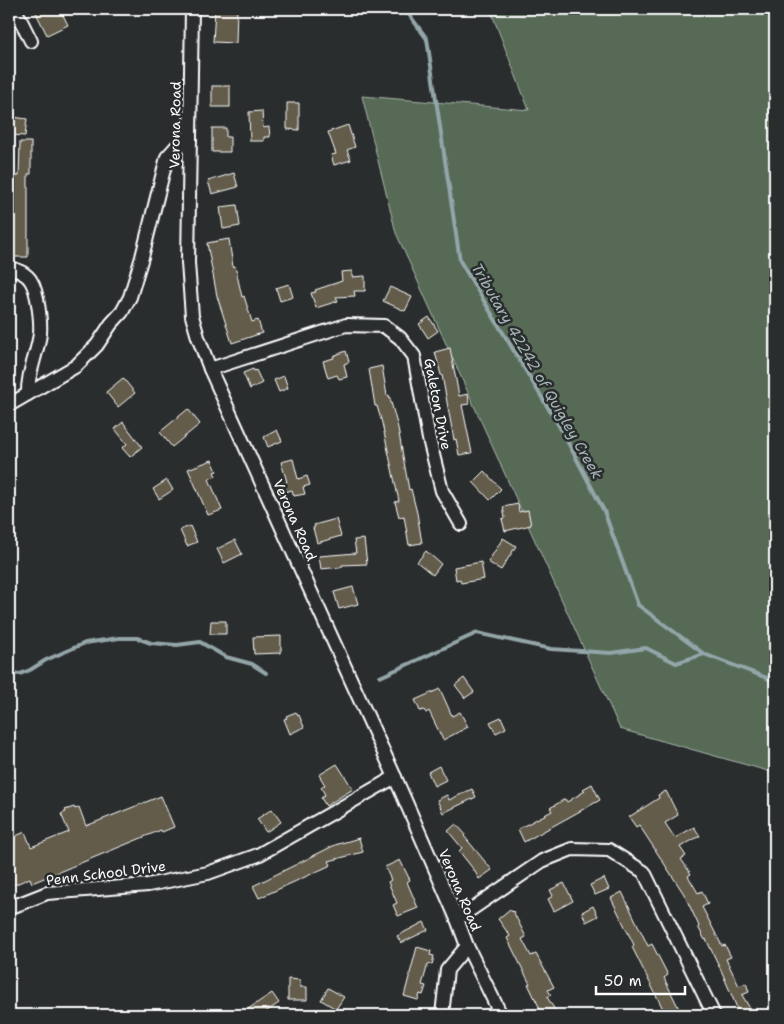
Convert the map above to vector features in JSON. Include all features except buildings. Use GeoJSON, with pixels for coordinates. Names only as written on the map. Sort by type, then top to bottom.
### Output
{"type":"FeatureCollection","features":[{"type":"Feature","properties":{"kind":"street"},"geometry":{"type":"LineString","coordinates":[[15,9],[31,41]]}},
{"type":"Feature","properties":{"kind":"street","name":"Verona Road"},"geometry":{"type":"LineString","coordinates":[[192,9],[188,263],[192,316],[210,369],[395,778],[467,946],[501,1015]]}},
{"type":"Feature","properties":{"kind":"street"},"geometry":{"type":"LineString","coordinates":[[9,405],[76,366],[97,344],[122,312],[130,297],[142,257],[167,157],[176,148],[190,140]]}},
{"type":"Feature","properties":{"kind":"street"},"geometry":{"type":"LineString","coordinates":[[9,268],[22,272],[31,281],[39,317],[40,332],[28,383],[28,394]]}},
{"type":"Feature","properties":{"kind":"street","name":"Galeton Drive"},"geometry":{"type":"LineString","coordinates":[[210,369],[346,325],[384,326],[400,338],[414,356],[429,439],[442,491],[462,524]]}},
{"type":"Feature","properties":{"kind":"street","name":"Penn School Drive"},"geometry":{"type":"LineString","coordinates":[[9,908],[46,893],[148,885],[208,873],[258,855],[395,778]]}},
{"type":"Feature","properties":{"kind":"street"},"geometry":{"type":"LineString","coordinates":[[457,919],[542,861],[572,849],[609,850],[644,872],[714,1015]]}},
{"type":"Feature","properties":{"kind":"street"},"geometry":{"type":"LineString","coordinates":[[442,1015],[447,970],[467,946]]}},
{"type":"Feature","properties":{"kind":"green space"},"geometry":{"type":"Polygon","coordinates":[[[490,9],[775,9],[775,773],[620,729],[396,233],[362,96],[529,110],[490,9]]]}},
{"type":"Feature","properties":{"kind":"waterway","name":"Tributary 42242 of Quigley Creek"},"geometry":{"type":"LineString","coordinates":[[405,9],[427,39],[460,261],[562,431],[604,511],[638,605],[704,654],[775,681]]}},
{"type":"Feature","properties":{"kind":"waterway"},"geometry":{"type":"LineString","coordinates":[[380,677],[477,633],[551,649],[611,653],[646,648],[676,663],[704,654]]}},
{"type":"Feature","properties":{"kind":"waterway"},"geometry":{"type":"LineString","coordinates":[[9,673],[20,674],[85,643],[119,638],[137,638],[151,643],[177,645],[200,642],[226,657],[252,664],[266,673]]}}]}
